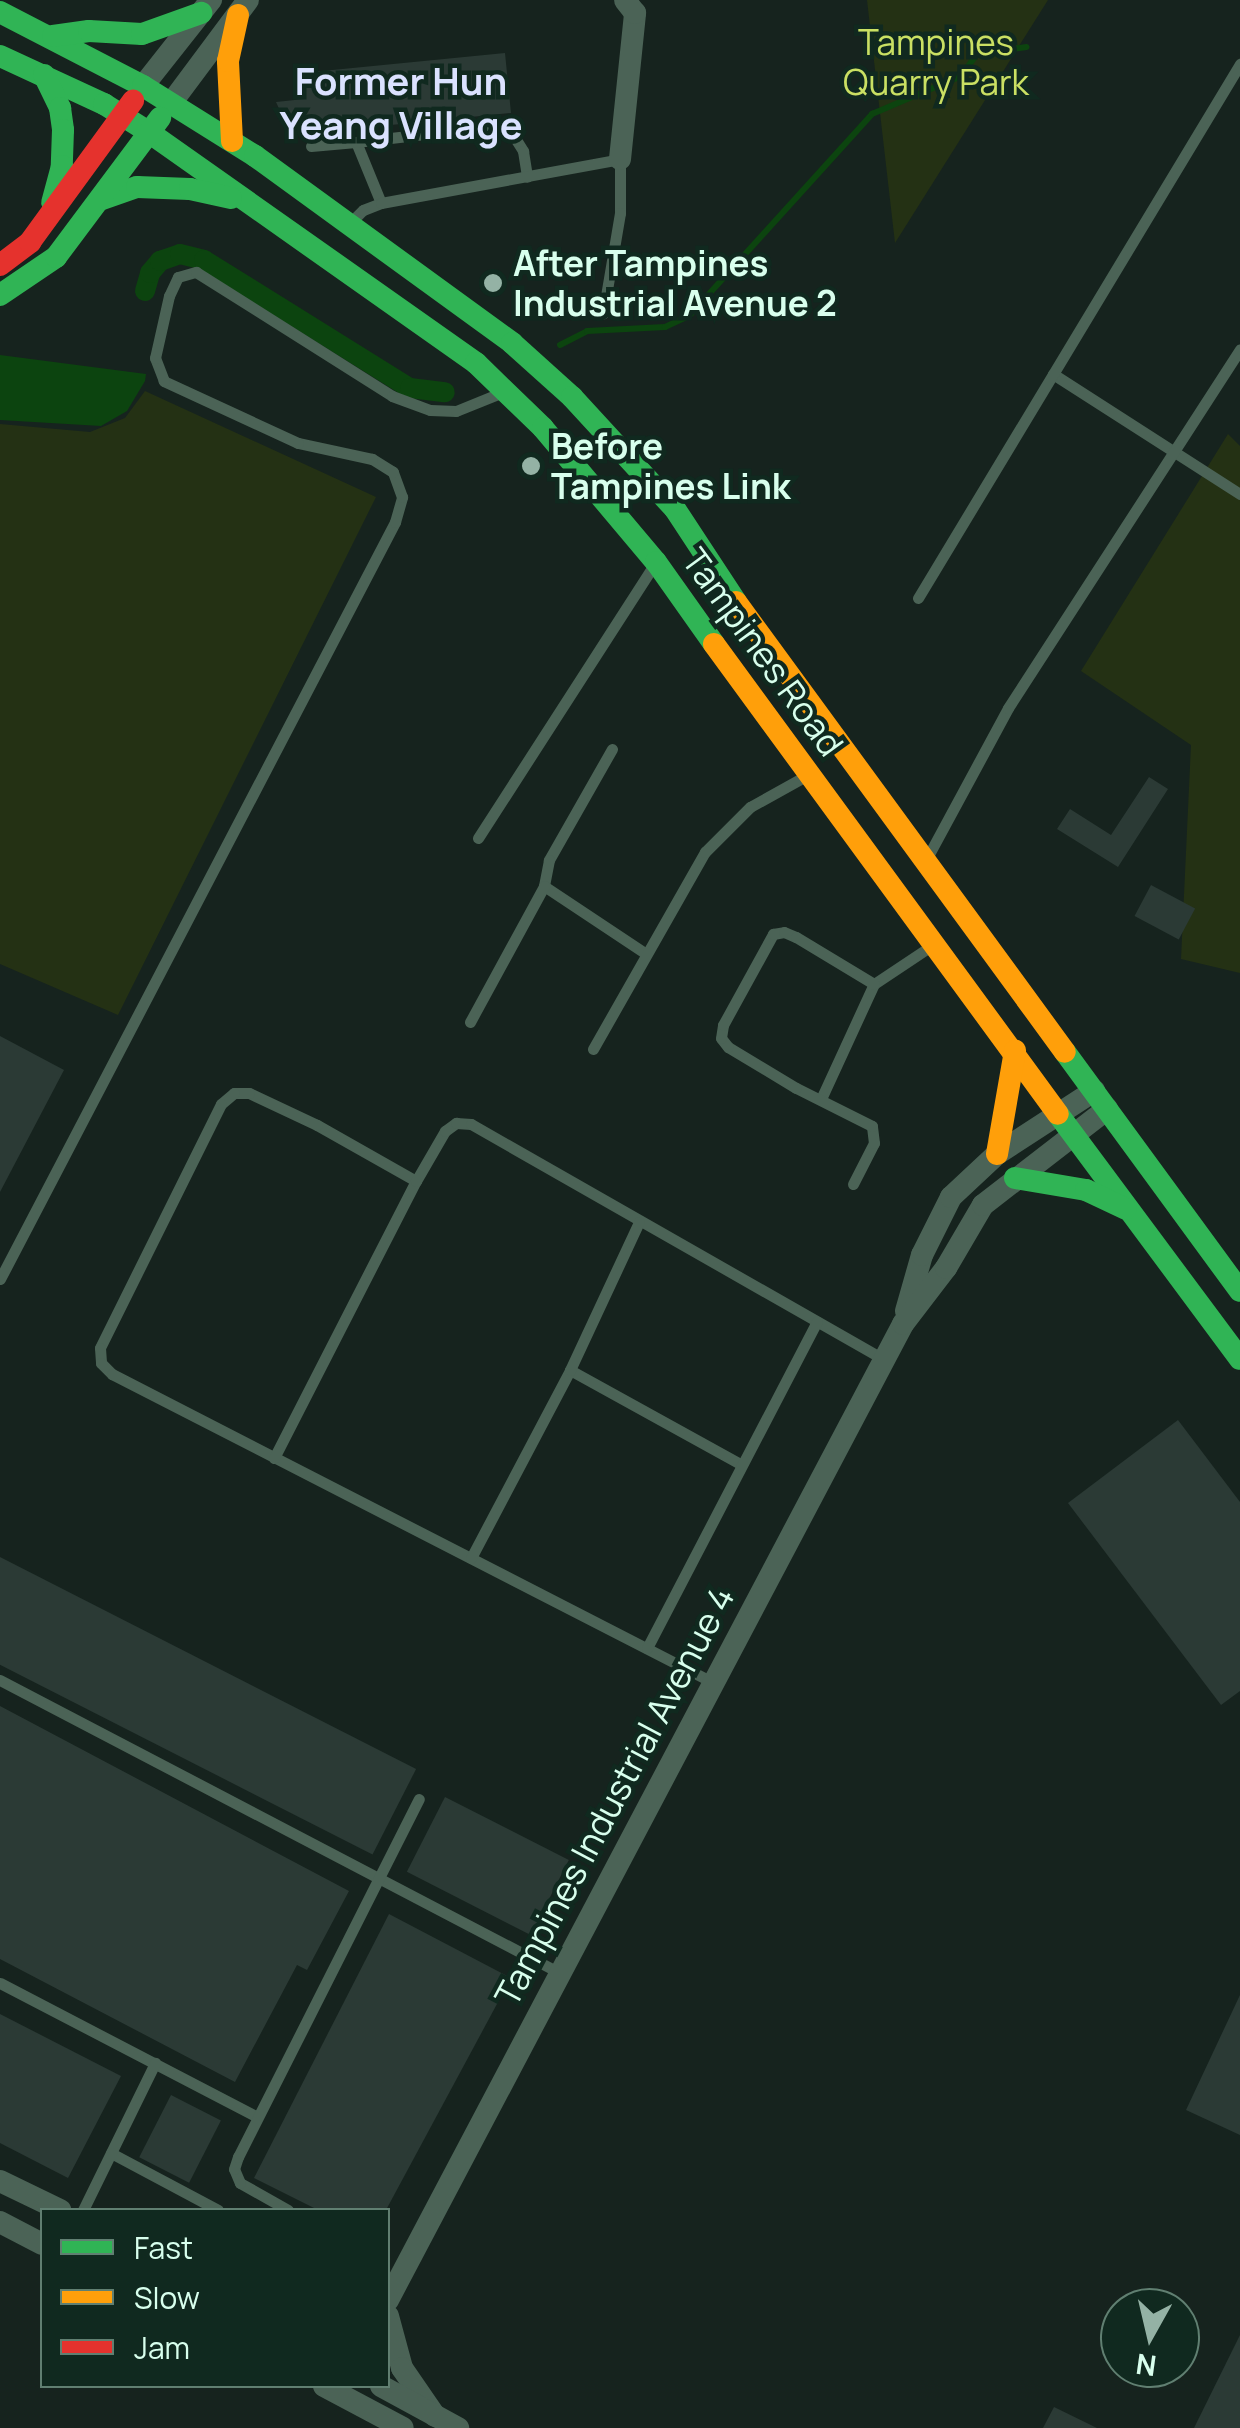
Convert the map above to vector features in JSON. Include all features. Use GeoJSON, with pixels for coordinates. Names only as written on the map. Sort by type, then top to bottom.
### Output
{"type":"FeatureCollection","features":[{"type":"Feature","properties":{"kind":"main road"},"geometry":{"type":"LineString","coordinates":[[53,36],[89,31],[142,34],[206,6]]}},
{"type":"Feature","properties":{"kind":"main road"},"geometry":{"type":"LineString","coordinates":[[232,141],[228,61],[243,7]]}},
{"type":"Feature","properties":{"kind":"main road","name":"Tampines Road"},"geometry":{"type":"LineString","coordinates":[[0,12],[53,36],[172,102],[232,141],[351,222],[546,372],[675,510],[925,862],[1240,1291]]}},
{"type":"Feature","properties":{"kind":"main road","name":"Tampines Road"},"geometry":{"type":"LineString","coordinates":[[0,56],[44,75],[150,133],[476,363],[507,390],[656,562],[808,775],[1016,1050],[1240,1359]]}},
{"type":"Feature","properties":{"kind":"main road"},"geometry":{"type":"LineString","coordinates":[[44,75],[60,108],[64,130],[62,166],[49,216]]}},
{"type":"Feature","properties":{"kind":"main road"},"geometry":{"type":"LineString","coordinates":[[0,265],[30,242],[143,86]]}},
{"type":"Feature","properties":{"kind":"main road"},"geometry":{"type":"LineString","coordinates":[[0,296],[56,256],[172,102]]}},
{"type":"Feature","properties":{"kind":"main road"},"geometry":{"type":"LineString","coordinates":[[102,198],[152,188],[190,189],[248,202]]}},
{"type":"Feature","properties":{"kind":"main road"},"geometry":{"type":"LineString","coordinates":[[997,1154],[1016,1050]]}},
{"type":"Feature","properties":{"kind":"main road"},"geometry":{"type":"LineString","coordinates":[[1015,1178],[1086,1190],[1129,1210]]}},
{"type":"Feature","properties":{"kind":"street"},"geometry":{"type":"LineString","coordinates":[[620,159],[635,13],[626,0]]}},
{"type":"Feature","properties":{"kind":"street"},"geometry":{"type":"LineString","coordinates":[[143,86],[206,6]]}},
{"type":"Feature","properties":{"kind":"street"},"geometry":{"type":"LineString","coordinates":[[172,102],[243,7]]}},
{"type":"Feature","properties":{"kind":"street","name":"Tampines Industrial Avenue 4"},"geometry":{"type":"LineString","coordinates":[[903,1324],[922,1255],[952,1197],[997,1154],[1066,1123],[1101,1100]]}},
{"type":"Feature","properties":{"kind":"street","name":"Tampines Industrial Avenue 4"},"geometry":{"type":"LineString","coordinates":[[390,2296],[882,1359],[946,1268],[983,1205],[1015,1178],[1066,1123]]}},
{"type":"Feature","properties":{"kind":"street"},"geometry":{"type":"LineString","coordinates":[[0,2181],[56,2208]]}},
{"type":"Feature","properties":{"kind":"street"},"geometry":{"type":"LineString","coordinates":[[0,2222],[40,2243]]}},
{"type":"Feature","properties":{"kind":"street"},"geometry":{"type":"LineString","coordinates":[[390,2323],[402,2368],[435,2416]]}},
{"type":"Feature","properties":{"kind":"street"},"geometry":{"type":"LineString","coordinates":[[385,2388],[458,2428]]}},
{"type":"Feature","properties":{"kind":"street"},"geometry":{"type":"LineString","coordinates":[[339,2389],[403,2428]]}},
{"type":"Feature","properties":{"kind":"lane"},"geometry":{"type":"LineString","coordinates":[[918,598],[1240,64]]}},
{"type":"Feature","properties":{"kind":"lane"},"geometry":{"type":"LineString","coordinates":[[311,146],[494,126],[510,130],[523,152],[527,177]]}},
{"type":"Feature","properties":{"kind":"lane"},"geometry":{"type":"LineString","coordinates":[[356,142],[381,203]]}},
{"type":"Feature","properties":{"kind":"lane"},"geometry":{"type":"LineString","coordinates":[[351,222],[362,210],[381,203],[620,159],[618,231],[603,314]]}},
{"type":"Feature","properties":{"kind":"lane"},"geometry":{"type":"LineString","coordinates":[[0,1279],[395,522],[402,498],[393,472],[372,459],[298,442],[164,382],[155,358],[168,296],[178,278],[196,272],[392,396],[430,410],[456,411],[507,390]]}},
{"type":"Feature","properties":{"kind":"lane"},"geometry":{"type":"LineString","coordinates":[[925,862],[1008,708],[1240,349]]}},
{"type":"Feature","properties":{"kind":"lane"},"geometry":{"type":"LineString","coordinates":[[1053,374],[1240,494]]}},
{"type":"Feature","properties":{"kind":"lane"},"geometry":{"type":"LineString","coordinates":[[478,838],[656,562]]}},
{"type":"Feature","properties":{"kind":"lane"},"geometry":{"type":"LineString","coordinates":[[470,1022],[544,886],[549,860],[612,749]]}},
{"type":"Feature","properties":{"kind":"lane"},"geometry":{"type":"LineString","coordinates":[[593,1049],[705,852],[750,807],[808,775]]}},
{"type":"Feature","properties":{"kind":"lane"},"geometry":{"type":"LineString","coordinates":[[544,886],[645,953]]}},
{"type":"Feature","properties":{"kind":"lane"},"geometry":{"type":"LineString","coordinates":[[853,1184],[876,1134],[872,1126],[728,1047],[721,1038],[724,1025],[773,934],[796,937],[874,984]]}},
{"type":"Feature","properties":{"kind":"lane"},"geometry":{"type":"LineString","coordinates":[[821,1099],[874,984],[935,943]]}},
{"type":"Feature","properties":{"kind":"lane"},"geometry":{"type":"LineString","coordinates":[[416,1180],[249,1093],[234,1093],[221,1104],[100,1348],[101,1363],[112,1374],[714,1682]]}},
{"type":"Feature","properties":{"kind":"lane"},"geometry":{"type":"LineString","coordinates":[[274,1458],[416,1180],[446,1130],[456,1123],[471,1124],[882,1359]]}},
{"type":"Feature","properties":{"kind":"lane"},"geometry":{"type":"LineString","coordinates":[[471,1558],[570,1370],[639,1222]]}},
{"type":"Feature","properties":{"kind":"lane"},"geometry":{"type":"LineString","coordinates":[[646,1648],[817,1322]]}},
{"type":"Feature","properties":{"kind":"lane"},"geometry":{"type":"LineString","coordinates":[[570,1370],[740,1464]]}},
{"type":"Feature","properties":{"kind":"lane"},"geometry":{"type":"LineString","coordinates":[[0,1680],[560,1973]]}},
{"type":"Feature","properties":{"kind":"lane"},"geometry":{"type":"LineString","coordinates":[[284,2208],[246,2189],[236,2177],[238,2157],[418,1799]]}},
{"type":"Feature","properties":{"kind":"lane"},"geometry":{"type":"LineString","coordinates":[[0,1983],[257,2116]]}},
{"type":"Feature","properties":{"kind":"lane"},"geometry":{"type":"LineString","coordinates":[[84,2208],[154,2063]]}},
{"type":"Feature","properties":{"kind":"lane"},"geometry":{"type":"LineString","coordinates":[[111,2153],[214,2208]]}},
{"type":"Feature","properties":{"kind":"green space","name":"Tampines Quarry Park"},"geometry":{"type":"Polygon","coordinates":[[[867,0],[1048,0],[895,243],[867,0]]]}},
{"type":"Feature","properties":{"kind":"green space"},"geometry":{"type":"Polygon","coordinates":[[[145,391],[376,497],[118,1015],[0,964],[0,424],[90,432],[125,418],[145,391]]]}},
{"type":"Feature","properties":{"kind":"green space"},"geometry":{"type":"Polygon","coordinates":[[[1228,434],[1240,446],[1240,973],[1181,959],[1191,745],[1081,671],[1228,434]]]}},
{"type":"Feature","properties":{"kind":"shaded area"},"geometry":{"type":"Polygon","coordinates":[[[0,355],[146,374],[145,381],[127,411],[101,426],[0,420],[0,355]]]}},
{"type":"Feature","properties":{"kind":"building"},"geometry":{"type":"Polygon","coordinates":[[[505,53],[511,113],[291,135],[276,102],[304,99],[302,73],[505,53]]]}},
{"type":"Feature","properties":{"kind":"building"},"geometry":{"type":"Polygon","coordinates":[[[1149,777],[1168,789],[1118,867],[1057,829],[1070,809],[1111,835],[1149,777]]]}},
{"type":"Feature","properties":{"kind":"building"},"geometry":{"type":"Polygon","coordinates":[[[1151,885],[1195,908],[1179,939],[1135,916],[1151,885]]]}},
{"type":"Feature","properties":{"kind":"building"},"geometry":{"type":"Polygon","coordinates":[[[0,1036],[64,1070],[0,1192],[0,1036]]]}},
{"type":"Feature","properties":{"kind":"building"},"geometry":{"type":"Polygon","coordinates":[[[1178,1420],[1240,1502],[1240,1691],[1221,1705],[1068,1503],[1178,1420]]]}},
{"type":"Feature","properties":{"kind":"building"},"geometry":{"type":"Polygon","coordinates":[[[0,1557],[416,1769],[373,1855],[0,1665],[0,1557]]]}},
{"type":"Feature","properties":{"kind":"building"},"geometry":{"type":"Polygon","coordinates":[[[0,1706],[349,1891],[307,1970],[297,1965],[235,2082],[0,1959],[0,1706]]]}},
{"type":"Feature","properties":{"kind":"building"},"geometry":{"type":"Polygon","coordinates":[[[445,1797],[569,1860],[531,1935],[407,1872],[445,1797]]]}},
{"type":"Feature","properties":{"kind":"building"},"geometry":{"type":"Polygon","coordinates":[[[389,1914],[511,1978],[387,2208],[314,2208],[254,2178],[389,1914]]]}},
{"type":"Feature","properties":{"kind":"building"},"geometry":{"type":"Polygon","coordinates":[[[1240,1995],[1240,2135],[1186,2110],[1240,1995]]]}},
{"type":"Feature","properties":{"kind":"building"},"geometry":{"type":"Polygon","coordinates":[[[0,2014],[121,2076],[68,2178],[0,2143],[0,2014]]]}},
{"type":"Feature","properties":{"kind":"building"},"geometry":{"type":"Polygon","coordinates":[[[171,2095],[221,2120],[189,2183],[139,2157],[171,2095]]]}},
{"type":"Feature","properties":{"kind":"building"},"geometry":{"type":"Polygon","coordinates":[[[1240,2335],[1240,2428],[1194,2428],[1240,2335]]]}},
{"type":"Feature","properties":{"kind":"building"},"geometry":{"type":"Polygon","coordinates":[[[1054,2407],[1097,2428],[1043,2428],[1054,2407]]]}},
{"type":"Feature","properties":{"kind":"waterway"},"geometry":{"type":"LineString","coordinates":[[560,345],[587,331],[665,327],[689,316],[872,114],[961,76],[977,54],[1027,47]]}},
{"type":"Feature","properties":{"kind":"waterway"},"geometry":{"type":"LineString","coordinates":[[145,291],[150,273],[160,261],[180,254],[204,260],[410,388],[445,392]]}},
{"type":"Feature","properties":{"kind":"traffic: fast"},"geometry":{"type":"LineString","coordinates":[[0,12],[143,86],[255,156],[512,343],[572,397],[675,509],[736,602]]}},
{"type":"Feature","properties":{"kind":"traffic: fast"},"geometry":{"type":"LineString","coordinates":[[53,36],[89,31],[142,34],[201,13]]}},
{"type":"Feature","properties":{"kind":"traffic: fast"},"geometry":{"type":"LineString","coordinates":[[0,56],[104,104],[150,133],[476,363],[543,428],[656,562],[714,644]]}},
{"type":"Feature","properties":{"kind":"traffic: fast"},"geometry":{"type":"LineString","coordinates":[[44,75],[60,108],[63,130],[62,166],[52,203]]}},
{"type":"Feature","properties":{"kind":"traffic: fast"},"geometry":{"type":"LineString","coordinates":[[0,295],[56,257],[160,118]]}},
{"type":"Feature","properties":{"kind":"traffic: fast"},"geometry":{"type":"LineString","coordinates":[[102,199],[137,187],[190,189],[231,198]]}},
{"type":"Feature","properties":{"kind":"traffic: fast"},"geometry":{"type":"LineString","coordinates":[[1065,1052],[1240,1291]]}},
{"type":"Feature","properties":{"kind":"traffic: fast"},"geometry":{"type":"LineString","coordinates":[[1058,1114],[1240,1359]]}},
{"type":"Feature","properties":{"kind":"traffic: fast"},"geometry":{"type":"LineString","coordinates":[[1015,1178],[1086,1190],[1126,1209]]}},
{"type":"Feature","properties":{"kind":"traffic: slow"},"geometry":{"type":"LineString","coordinates":[[232,141],[228,61],[238,15]]}},
{"type":"Feature","properties":{"kind":"traffic: slow"},"geometry":{"type":"LineString","coordinates":[[736,602],[1065,1052]]}},
{"type":"Feature","properties":{"kind":"traffic: slow"},"geometry":{"type":"LineString","coordinates":[[714,644],[1058,1114]]}},
{"type":"Feature","properties":{"kind":"traffic: slow"},"geometry":{"type":"LineString","coordinates":[[997,1154],[1015,1051]]}},
{"type":"Feature","properties":{"kind":"traffic: jam"},"geometry":{"type":"LineString","coordinates":[[0,265],[30,242],[133,101]]}},
{"type":"Feature","properties":{"kind":"place","name":"After Tampines Industrial Avenue 2"},"geometry":{"type":"Point","coordinates":[493,283]}},
{"type":"Feature","properties":{"kind":"place","name":"Before Tampines Link"},"geometry":{"type":"Point","coordinates":[531,466]}},
{"type":"Feature","properties":{"kind":"district","name":"Former Hun Yeang Village"},"geometry":{"type":"Point","coordinates":[401,102]}}]}
